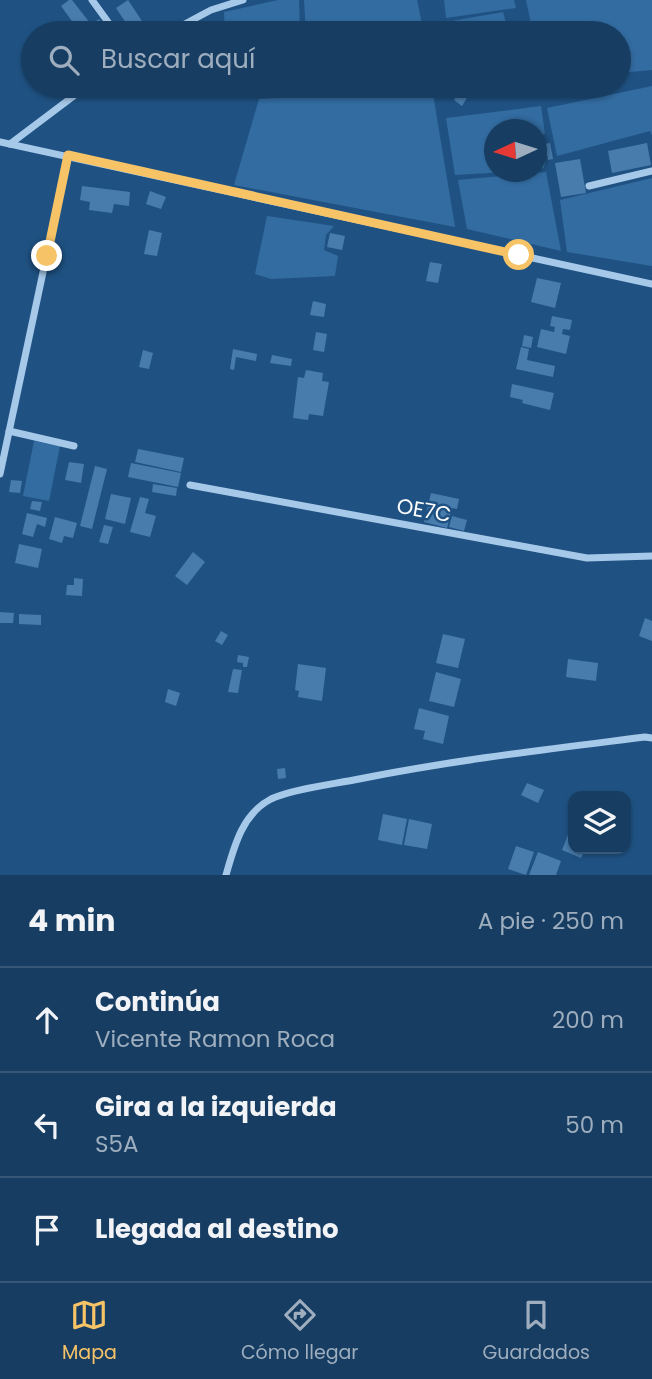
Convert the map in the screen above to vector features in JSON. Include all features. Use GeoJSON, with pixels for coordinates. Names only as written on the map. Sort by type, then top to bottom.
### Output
{"type":"FeatureCollection","features":[{"type":"Feature","properties":{"kind":"street"},"geometry":{"type":"LineString","coordinates":[[92,0],[107,21]]}},
{"type":"Feature","properties":{"kind":"street"},"geometry":{"type":"LineString","coordinates":[[190,21],[211,10],[243,0]]}},
{"type":"Feature","properties":{"kind":"street"},"geometry":{"type":"LineString","coordinates":[[10,144],[71,98]]}},
{"type":"Feature","properties":{"kind":"street"},"geometry":{"type":"LineString","coordinates":[[0,142],[652,284]]}},
{"type":"Feature","properties":{"kind":"street"},"geometry":{"type":"LineString","coordinates":[[0,474],[68,155]]}},
{"type":"Feature","properties":{"kind":"street"},"geometry":{"type":"LineString","coordinates":[[589,186],[652,171]]}},
{"type":"Feature","properties":{"kind":"street"},"geometry":{"type":"LineString","coordinates":[[9,431],[74,446]]}},
{"type":"Feature","properties":{"kind":"street","name":"OE7C"},"geometry":{"type":"LineString","coordinates":[[190,485],[587,558],[652,556]]}},
{"type":"Feature","properties":{"kind":"street"},"geometry":{"type":"LineString","coordinates":[[226,875],[236,841],[247,818],[270,800],[309,789],[439,763],[652,738]]}},
{"type":"Feature","properties":{"kind":"shaded area"},"geometry":{"type":"Polygon","coordinates":[[[278,0],[299,0],[300,21],[224,21],[224,12],[278,0]]]}},
{"type":"Feature","properties":{"kind":"shaded area"},"geometry":{"type":"Polygon","coordinates":[[[304,0],[417,0],[421,21],[305,21],[304,0]]]}},
{"type":"Feature","properties":{"kind":"shaded area"},"geometry":{"type":"Polygon","coordinates":[[[444,0],[514,0],[516,8],[446,18],[444,0]]]}},
{"type":"Feature","properties":{"kind":"shaded area"},"geometry":{"type":"Polygon","coordinates":[[[526,0],[652,0],[652,70],[631,72],[631,21],[530,21],[526,0]]]}},
{"type":"Feature","properties":{"kind":"shaded area"},"geometry":{"type":"Polygon","coordinates":[[[503,12],[506,21],[451,21],[503,12]]]}},
{"type":"Feature","properties":{"kind":"shaded area"},"geometry":{"type":"Polygon","coordinates":[[[652,86],[652,135],[650,131],[557,156],[547,108],[595,98],[631,98],[631,90],[652,86]]]}},
{"type":"Feature","properties":{"kind":"shaded area"},"geometry":{"type":"Polygon","coordinates":[[[434,98],[455,227],[234,185],[259,99],[434,98]]]}},
{"type":"Feature","properties":{"kind":"shaded area"},"geometry":{"type":"Polygon","coordinates":[[[541,106],[543,119],[484,119],[484,173],[455,175],[446,118],[541,106]]]}},
{"type":"Feature","properties":{"kind":"shaded area"},"geometry":{"type":"Polygon","coordinates":[[[547,177],[561,251],[467,229],[458,180],[484,178],[484,182],[547,182],[547,177]]]}},
{"type":"Feature","properties":{"kind":"shaded area"},"geometry":{"type":"Polygon","coordinates":[[[652,178],[652,266],[567,252],[560,200],[652,178]]]}},
{"type":"Feature","properties":{"kind":"shaded area"},"geometry":{"type":"Polygon","coordinates":[[[267,216],[334,226],[326,235],[324,250],[338,256],[335,276],[271,279],[255,274],[267,216]]]}},
{"type":"Feature","properties":{"kind":"shaded area"},"geometry":{"type":"Polygon","coordinates":[[[34,441],[60,446],[49,501],[23,496],[34,441]]]}},
{"type":"Feature","properties":{"kind":"building"},"geometry":{"type":"Polygon","coordinates":[[[72,0],[88,21],[72,21],[61,6],[72,0]]]}},
{"type":"Feature","properties":{"kind":"building"},"geometry":{"type":"Polygon","coordinates":[[[128,0],[142,21],[125,21],[116,8],[128,0]]]}},
{"type":"Feature","properties":{"kind":"building"},"geometry":{"type":"Polygon","coordinates":[[[455,98],[467,98],[462,106],[454,100],[455,98]]]}},
{"type":"Feature","properties":{"kind":"building"},"geometry":{"type":"Polygon","coordinates":[[[550,143],[553,159],[548,160],[547,144],[550,143]]]}},
{"type":"Feature","properties":{"kind":"building"},"geometry":{"type":"Polygon","coordinates":[[[647,143],[651,165],[612,173],[608,151],[647,143]]]}},
{"type":"Feature","properties":{"kind":"building"},"geometry":{"type":"Polygon","coordinates":[[[580,159],[586,193],[561,197],[555,163],[580,159]]]}},
{"type":"Feature","properties":{"kind":"building"},"geometry":{"type":"Polygon","coordinates":[[[82,186],[130,192],[129,206],[114,204],[112,213],[89,210],[90,202],[80,200],[82,186]]]}},
{"type":"Feature","properties":{"kind":"building"},"geometry":{"type":"Polygon","coordinates":[[[150,191],[166,197],[161,209],[146,204],[150,191]]]}},
{"type":"Feature","properties":{"kind":"building"},"geometry":{"type":"Polygon","coordinates":[[[149,230],[162,233],[157,256],[144,254],[149,230]]]}},
{"type":"Feature","properties":{"kind":"building"},"geometry":{"type":"Polygon","coordinates":[[[330,233],[345,236],[342,250],[327,247],[330,233]]]}},
{"type":"Feature","properties":{"kind":"building"},"geometry":{"type":"Polygon","coordinates":[[[430,262],[442,264],[438,283],[426,281],[430,262]]]}},
{"type":"Feature","properties":{"kind":"building"},"geometry":{"type":"Polygon","coordinates":[[[537,278],[561,283],[555,308],[531,302],[537,278]]]}},
{"type":"Feature","properties":{"kind":"building"},"geometry":{"type":"Polygon","coordinates":[[[313,301],[326,304],[324,317],[310,315],[313,301]]]}},
{"type":"Feature","properties":{"kind":"building"},"geometry":{"type":"Polygon","coordinates":[[[552,316],[572,320],[570,330],[563,329],[562,334],[570,336],[566,354],[537,347],[541,329],[554,332],[555,327],[550,326],[552,316]]]}},
{"type":"Feature","properties":{"kind":"building"},"geometry":{"type":"Polygon","coordinates":[[[316,332],[327,334],[324,352],[313,350],[316,332]]]}},
{"type":"Feature","properties":{"kind":"building"},"geometry":{"type":"Polygon","coordinates":[[[524,335],[533,337],[531,348],[522,346],[524,335]]]}},
{"type":"Feature","properties":{"kind":"building"},"geometry":{"type":"Polygon","coordinates":[[[521,347],[529,349],[527,360],[555,366],[553,377],[516,369],[521,347]]]}},
{"type":"Feature","properties":{"kind":"building"},"geometry":{"type":"Polygon","coordinates":[[[233,349],[257,354],[256,361],[236,357],[234,370],[230,369],[233,349]]]}},
{"type":"Feature","properties":{"kind":"building"},"geometry":{"type":"Polygon","coordinates":[[[143,350],[153,353],[149,369],[139,367],[143,350]]]}},
{"type":"Feature","properties":{"kind":"building"},"geometry":{"type":"Polygon","coordinates":[[[272,355],[292,359],[291,366],[270,363],[272,355]]]}},
{"type":"Feature","properties":{"kind":"building"},"geometry":{"type":"Polygon","coordinates":[[[306,370],[323,373],[322,381],[329,382],[323,416],[309,414],[308,420],[293,418],[298,377],[304,378],[306,370]]]}},
{"type":"Feature","properties":{"kind":"building"},"geometry":{"type":"Polygon","coordinates":[[[512,384],[554,393],[550,410],[510,397],[512,384]]]}},
{"type":"Feature","properties":{"kind":"building"},"geometry":{"type":"Polygon","coordinates":[[[138,449],[184,458],[181,472],[135,462],[138,449]]]}},
{"type":"Feature","properties":{"kind":"building"},"geometry":{"type":"Polygon","coordinates":[[[69,462],[84,464],[81,483],[65,480],[69,462]]]}},
{"type":"Feature","properties":{"kind":"building"},"geometry":{"type":"Polygon","coordinates":[[[131,463],[181,473],[178,487],[128,477],[131,463]]]}},
{"type":"Feature","properties":{"kind":"building"},"geometry":{"type":"Polygon","coordinates":[[[95,466],[107,469],[92,529],[80,526],[95,466]]]}},
{"type":"Feature","properties":{"kind":"building"},"geometry":{"type":"Polygon","coordinates":[[[11,480],[22,481],[20,493],[9,492],[11,480]]]}},
{"type":"Feature","properties":{"kind":"building"},"geometry":{"type":"Polygon","coordinates":[[[153,484],[177,488],[176,496],[152,492],[153,484]]]}},
{"type":"Feature","properties":{"kind":"building"},"geometry":{"type":"Polygon","coordinates":[[[431,493],[459,499],[457,509],[452,508],[447,528],[424,522],[431,493]]]}},
{"type":"Feature","properties":{"kind":"building"},"geometry":{"type":"Polygon","coordinates":[[[111,494],[131,498],[125,524],[105,519],[111,494]]]}},
{"type":"Feature","properties":{"kind":"building"},"geometry":{"type":"Polygon","coordinates":[[[140,497],[149,499],[145,513],[156,516],[150,537],[130,532],[140,497]]]}},
{"type":"Feature","properties":{"kind":"building"},"geometry":{"type":"Polygon","coordinates":[[[32,501],[42,502],[40,511],[30,509],[32,501]]]}},
{"type":"Feature","properties":{"kind":"building"},"geometry":{"type":"Polygon","coordinates":[[[27,513],[47,518],[45,527],[37,524],[33,537],[22,534],[27,513]]]}},
{"type":"Feature","properties":{"kind":"building"},"geometry":{"type":"Polygon","coordinates":[[[452,516],[467,520],[464,531],[449,527],[452,516]]]}},
{"type":"Feature","properties":{"kind":"building"},"geometry":{"type":"Polygon","coordinates":[[[55,517],[77,523],[73,538],[64,536],[62,543],[49,539],[55,517]]]}},
{"type":"Feature","properties":{"kind":"building"},"geometry":{"type":"Polygon","coordinates":[[[104,525],[113,527],[108,544],[99,542],[104,525]]]}},
{"type":"Feature","properties":{"kind":"building"},"geometry":{"type":"Polygon","coordinates":[[[19,544],[42,549],[38,568],[15,563],[19,544]]]}},
{"type":"Feature","properties":{"kind":"building"},"geometry":{"type":"Polygon","coordinates":[[[193,552],[205,562],[187,585],[175,576],[193,552]]]}},
{"type":"Feature","properties":{"kind":"building"},"geometry":{"type":"Polygon","coordinates":[[[74,578],[83,579],[82,596],[66,595],[67,585],[74,585],[74,578]]]}},
{"type":"Feature","properties":{"kind":"building"},"geometry":{"type":"Polygon","coordinates":[[[0,612],[14,613],[13,623],[0,623],[0,612]]]}},
{"type":"Feature","properties":{"kind":"building"},"geometry":{"type":"Polygon","coordinates":[[[19,614],[41,615],[41,625],[19,624],[19,614]]]}},
{"type":"Feature","properties":{"kind":"building"},"geometry":{"type":"Polygon","coordinates":[[[645,618],[652,621],[652,641],[639,636],[645,618]]]}},
{"type":"Feature","properties":{"kind":"building"},"geometry":{"type":"Polygon","coordinates":[[[221,631],[228,635],[222,645],[215,641],[221,631]]]}},
{"type":"Feature","properties":{"kind":"building"},"geometry":{"type":"Polygon","coordinates":[[[443,634],[465,639],[458,668],[436,663],[443,634]]]}},
{"type":"Feature","properties":{"kind":"building"},"geometry":{"type":"Polygon","coordinates":[[[238,655],[249,657],[247,667],[237,662],[238,655]]]}},
{"type":"Feature","properties":{"kind":"building"},"geometry":{"type":"Polygon","coordinates":[[[568,659],[598,663],[596,681],[566,677],[568,659]]]}},
{"type":"Feature","properties":{"kind":"building"},"geometry":{"type":"Polygon","coordinates":[[[298,664],[326,668],[322,701],[298,697],[299,691],[295,690],[298,664]]]}},
{"type":"Feature","properties":{"kind":"building"},"geometry":{"type":"Polygon","coordinates":[[[233,669],[242,670],[238,693],[228,692],[233,669]]]}},
{"type":"Feature","properties":{"kind":"building"},"geometry":{"type":"Polygon","coordinates":[[[436,672],[461,679],[454,707],[429,701],[436,672]]]}},
{"type":"Feature","properties":{"kind":"building"},"geometry":{"type":"Polygon","coordinates":[[[168,689],[180,693],[176,706],[165,702],[168,689]]]}},
{"type":"Feature","properties":{"kind":"building"},"geometry":{"type":"Polygon","coordinates":[[[419,708],[449,716],[443,744],[423,739],[425,731],[414,729],[419,708]]]}},
{"type":"Feature","properties":{"kind":"building"},"geometry":{"type":"Polygon","coordinates":[[[285,768],[286,778],[278,779],[277,769],[285,768]]]}},
{"type":"Feature","properties":{"kind":"building"},"geometry":{"type":"Polygon","coordinates":[[[527,783],[544,790],[538,803],[521,795],[527,783]]]}},
{"type":"Feature","properties":{"kind":"building"},"geometry":{"type":"Polygon","coordinates":[[[383,814],[407,819],[402,845],[378,840],[383,814]]]}},
{"type":"Feature","properties":{"kind":"building"},"geometry":{"type":"Polygon","coordinates":[[[409,819],[432,824],[427,849],[404,845],[409,819]]]}},
{"type":"Feature","properties":{"kind":"building"},"geometry":{"type":"Polygon","coordinates":[[[568,835],[568,853],[562,850],[568,835]]]}},
{"type":"Feature","properties":{"kind":"building"},"geometry":{"type":"Polygon","coordinates":[[[516,846],[534,852],[526,875],[508,869],[516,846]]]}},
{"type":"Feature","properties":{"kind":"building"},"geometry":{"type":"Polygon","coordinates":[[[538,852],[561,861],[556,875],[529,875],[538,852]]]}},
{"type":"Feature","properties":{"kind":"route"},"geometry":{"type":"LineString","coordinates":[[47,256],[68,155],[519,255]]}}]}
